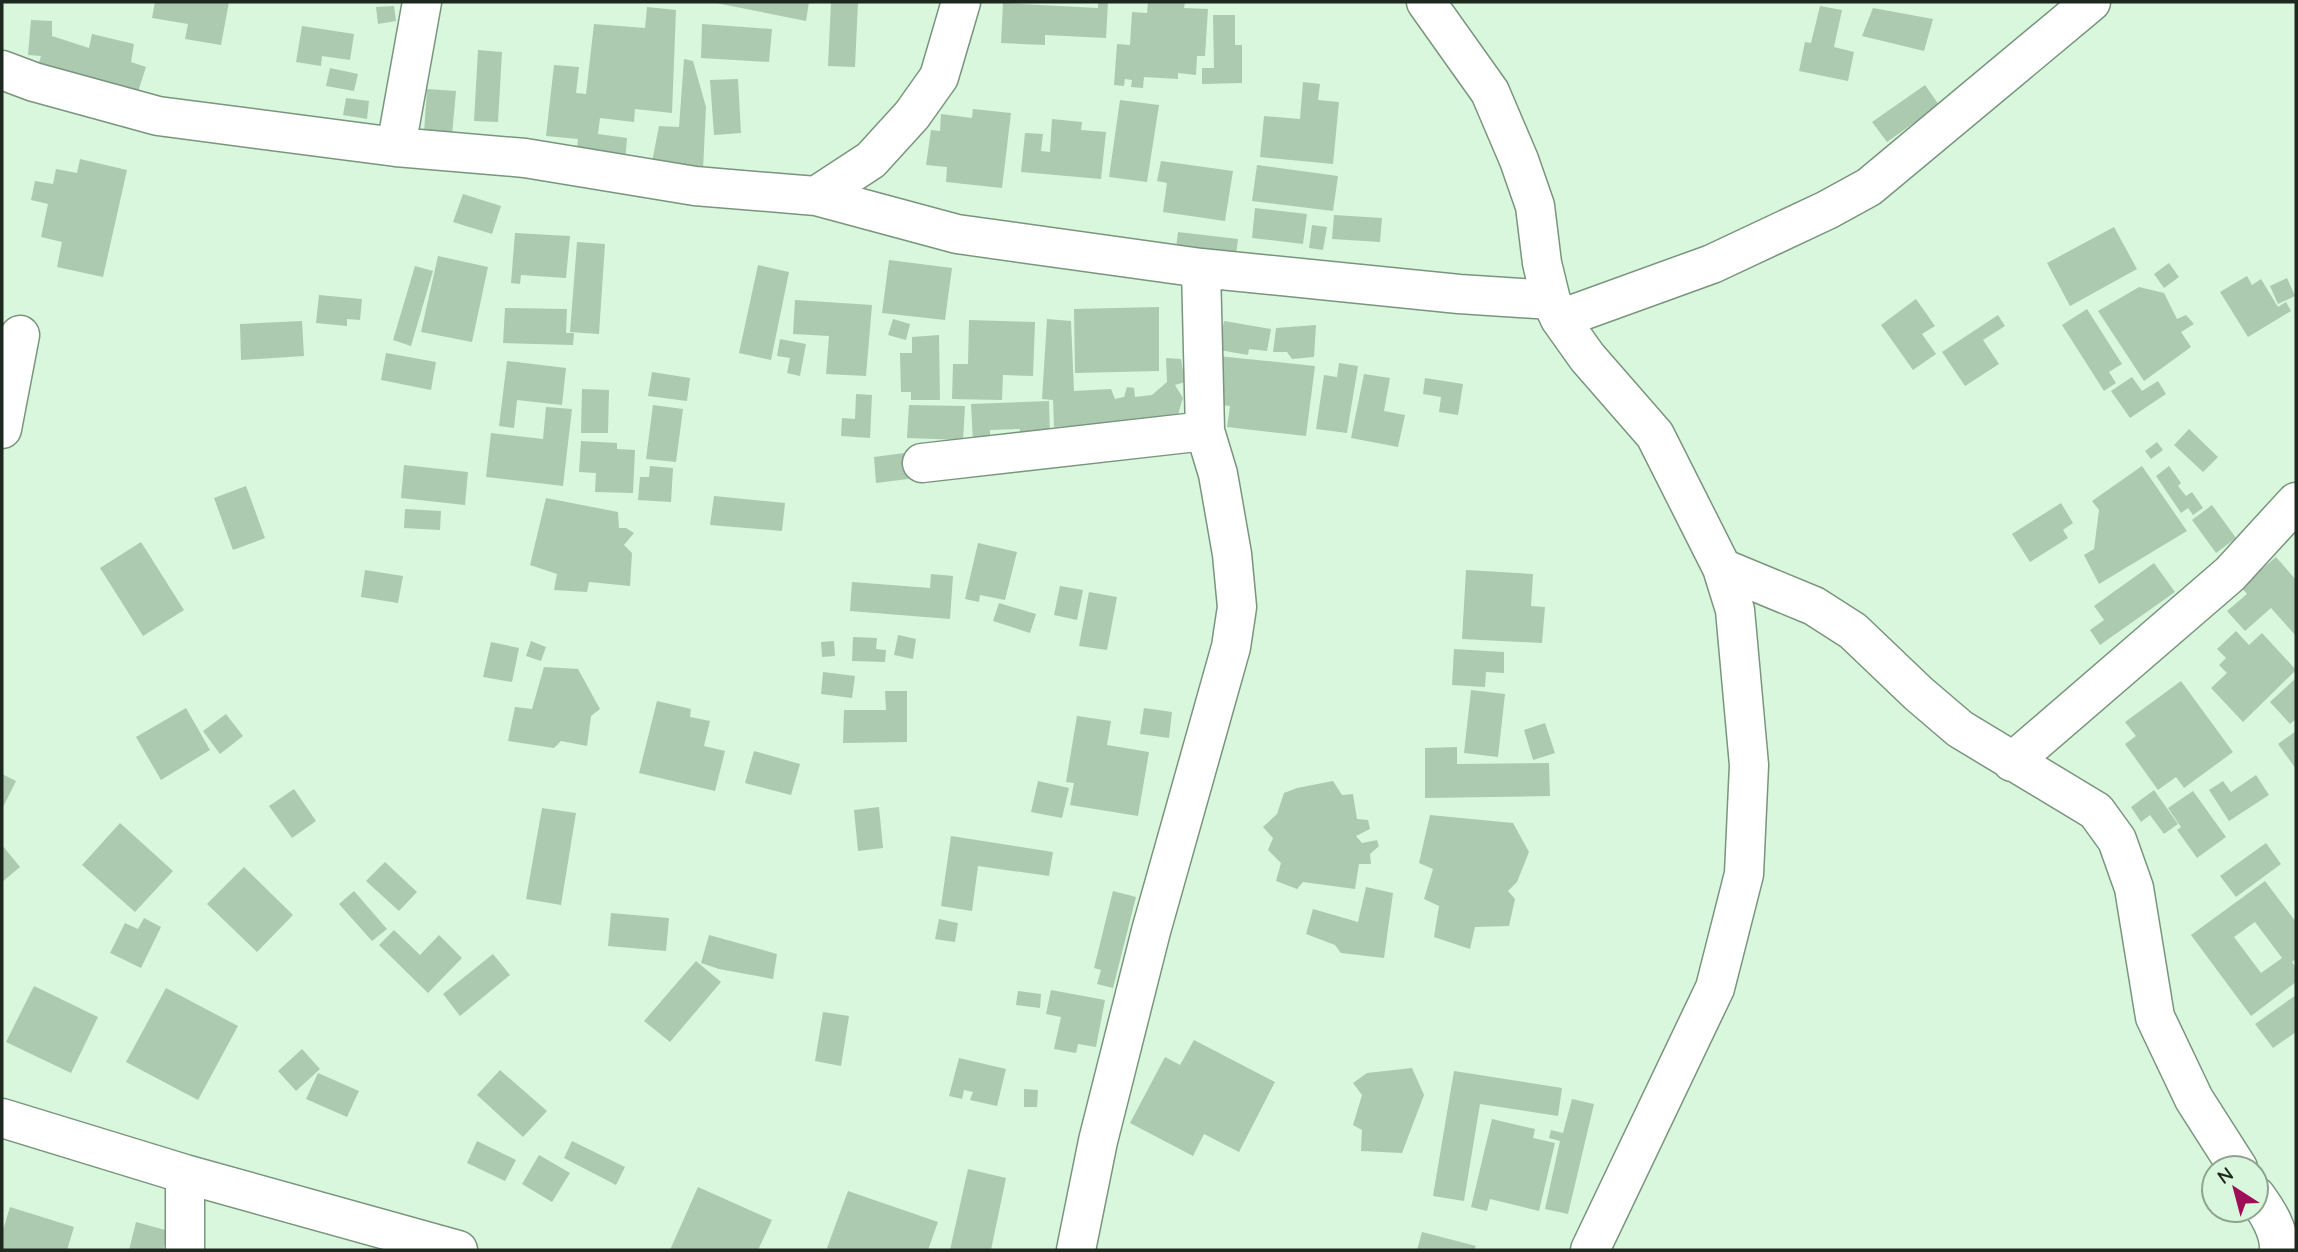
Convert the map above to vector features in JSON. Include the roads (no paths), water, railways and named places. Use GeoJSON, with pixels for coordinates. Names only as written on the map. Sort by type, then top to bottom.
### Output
{"type":"FeatureCollection","features":[{"type":"Feature","properties":{"kind":"street"},"geometry":{"type":"LineString","coordinates":[[396,147],[422,2]]}},
{"type":"Feature","properties":{"kind":"street"},"geometry":{"type":"LineString","coordinates":[[816,196],[870,160],[912,115],[939,77],[961,2]]}},
{"type":"Feature","properties":{"kind":"street"},"geometry":{"type":"LineString","coordinates":[[1426,2],[1490,92],[1519,160],[1535,206],[1542,263],[1556,310],[1587,357],[1655,435],[1722,568],[1735,610],[1749,765],[1744,874],[1715,988],[1590,1250]]}},
{"type":"Feature","properties":{"kind":"street"},"geometry":{"type":"LineString","coordinates":[[2,70],[34,82],[158,116],[396,147],[526,158],[695,186],[816,196],[957,234],[1201,268],[1459,294],[1556,310],[1712,264],[1827,210],[1868,187],[2091,2]]}},
{"type":"Feature","properties":{"kind":"street"},"geometry":{"type":"LineString","coordinates":[[1076,1250],[1098,1141],[1148,944],[1231,647],[1237,607],[1232,554],[1218,474],[1205,430],[1201,268]]}},
{"type":"Feature","properties":{"kind":"street"},"geometry":{"type":"LineString","coordinates":[[2,429],[20,335]]}},
{"type":"Feature","properties":{"kind":"street"},"geometry":{"type":"LineString","coordinates":[[922,463],[1205,430]]}},
{"type":"Feature","properties":{"kind":"street"},"geometry":{"type":"LineString","coordinates":[[2012,762],[2230,574],[2296,502]]}},
{"type":"Feature","properties":{"kind":"street"},"geometry":{"type":"LineString","coordinates":[[1722,568],[1814,606],[1853,631],[1960,729],[2096,811],[2117,840],[2134,888],[2155,1017],[2194,1099],[2229,1154]]}},
{"type":"Feature","properties":{"kind":"street"},"geometry":{"type":"LineString","coordinates":[[2,1118],[185,1174],[458,1250]]}},
{"type":"Feature","properties":{"kind":"street"},"geometry":{"type":"LineString","coordinates":[[185,1174],[185,1250]]}},
{"type":"Feature","properties":{"kind":"street"},"geometry":{"type":"LineString","coordinates":[[2270,1217],[2282,1238]]}}]}
